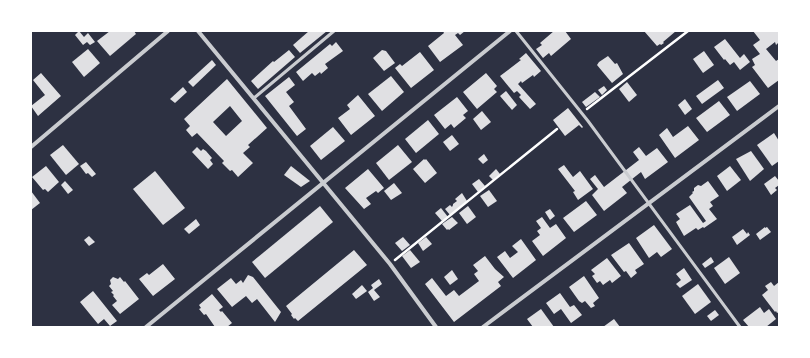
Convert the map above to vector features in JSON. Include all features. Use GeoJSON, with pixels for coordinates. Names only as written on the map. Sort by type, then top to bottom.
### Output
{"type":"FeatureCollection","features":[{"type":"Feature","properties":{"kind":"street"},"geometry":{"type":"LineString","coordinates":[[31,146],[168,31]]}},
{"type":"Feature","properties":{"kind":"street"},"geometry":{"type":"LineString","coordinates":[[198,31],[390,264],[436,327]]}},
{"type":"Feature","properties":{"kind":"street"},"geometry":{"type":"LineString","coordinates":[[146,327],[510,31]]}},
{"type":"Feature","properties":{"kind":"street"},"geometry":{"type":"LineString","coordinates":[[482,327],[779,106]]}},
{"type":"Feature","properties":{"kind":"lane"},"geometry":{"type":"LineString","coordinates":[[254,98],[334,31]]}},
{"type":"Feature","properties":{"kind":"lane"},"geometry":{"type":"LineString","coordinates":[[516,31],[581,113],[740,327]]}},
{"type":"Feature","properties":{"kind":"path"},"geometry":{"type":"LineString","coordinates":[[581,113],[688,31]]}},
{"type":"Feature","properties":{"kind":"path"},"geometry":{"type":"LineString","coordinates":[[390,264],[557,129]]}},
{"type":"Feature","properties":{"kind":"building"},"geometry":{"type":"Polygon","coordinates":[[[79,31],[84,37],[88,33],[95,42],[90,45],[87,42],[83,45],[75,35],[79,31]]]}},
{"type":"Feature","properties":{"kind":"building"},"geometry":{"type":"Polygon","coordinates":[[[110,31],[134,31],[136,34],[110,56],[97,41],[110,31]]]}},
{"type":"Feature","properties":{"kind":"building"},"geometry":{"type":"Polygon","coordinates":[[[309,31],[327,31],[300,53],[293,45],[309,31]]]}},
{"type":"Feature","properties":{"kind":"building"},"geometry":{"type":"Polygon","coordinates":[[[443,31],[465,31],[460,35],[458,33],[455,35],[463,45],[440,62],[428,46],[444,33],[443,31]]]}},
{"type":"Feature","properties":{"kind":"building"},"geometry":{"type":"Polygon","coordinates":[[[554,31],[565,31],[571,39],[551,56],[549,53],[543,58],[536,49],[542,45],[540,43],[554,31]]]}},
{"type":"Feature","properties":{"kind":"building"},"geometry":{"type":"Polygon","coordinates":[[[644,31],[676,31],[663,42],[664,43],[657,46],[644,31]]]}},
{"type":"Feature","properties":{"kind":"building"},"geometry":{"type":"Polygon","coordinates":[[[753,31],[779,31],[779,42],[776,45],[775,42],[766,49],[776,61],[779,59],[779,80],[768,88],[752,67],[755,65],[752,59],[760,54],[753,45],[760,40],[753,31]]]}},
{"type":"Feature","properties":{"kind":"building"},"geometry":{"type":"Polygon","coordinates":[[[725,39],[740,58],[744,54],[750,62],[740,70],[734,62],[730,65],[725,59],[724,60],[714,47],[725,39]]]}},
{"type":"Feature","properties":{"kind":"building"},"geometry":{"type":"Polygon","coordinates":[[[336,42],[343,51],[325,64],[328,68],[321,74],[320,72],[315,76],[312,73],[303,81],[296,72],[330,44],[332,46],[336,42]]]}},
{"type":"Feature","properties":{"kind":"building"},"geometry":{"type":"Polygon","coordinates":[[[88,49],[100,63],[84,77],[72,62],[88,49]]]}},
{"type":"Feature","properties":{"kind":"building"},"geometry":{"type":"Polygon","coordinates":[[[289,50],[295,57],[258,89],[251,81],[273,61],[274,62],[289,50]]]}},
{"type":"Feature","properties":{"kind":"building"},"geometry":{"type":"Polygon","coordinates":[[[382,50],[386,51],[395,63],[384,71],[373,58],[382,50]]]}},
{"type":"Feature","properties":{"kind":"building"},"geometry":{"type":"Polygon","coordinates":[[[704,51],[714,65],[703,73],[693,59],[704,51]]]}},
{"type":"Feature","properties":{"kind":"building"},"geometry":{"type":"Polygon","coordinates":[[[420,52],[434,70],[411,88],[395,68],[400,64],[402,66],[420,52]]]}},
{"type":"Feature","properties":{"kind":"building"},"geometry":{"type":"Polygon","coordinates":[[[526,53],[541,71],[534,77],[533,75],[522,83],[521,81],[518,84],[536,104],[530,109],[519,97],[521,95],[517,91],[514,93],[500,76],[521,60],[519,59],[526,53]]]}},
{"type":"Feature","properties":{"kind":"building"},"geometry":{"type":"Polygon","coordinates":[[[608,56],[615,64],[617,63],[623,74],[612,83],[597,65],[608,56]]]}},
{"type":"Feature","properties":{"kind":"building"},"geometry":{"type":"Polygon","coordinates":[[[212,60],[216,65],[193,87],[188,82],[212,60]]]}},
{"type":"Feature","properties":{"kind":"building"},"geometry":{"type":"Polygon","coordinates":[[[41,73],[61,96],[38,116],[31,106],[45,95],[33,80],[41,73]]]}},
{"type":"Feature","properties":{"kind":"building"},"geometry":{"type":"Polygon","coordinates":[[[486,73],[497,86],[494,89],[497,92],[477,109],[463,92],[486,73]]]}},
{"type":"Feature","properties":{"kind":"building"},"geometry":{"type":"Polygon","coordinates":[[[391,76],[404,92],[382,111],[368,94],[391,76]]]}},
{"type":"Feature","properties":{"kind":"building"},"geometry":{"type":"Polygon","coordinates":[[[289,77],[295,85],[286,92],[294,102],[289,106],[306,129],[297,136],[265,96],[289,77]]]}},
{"type":"Feature","properties":{"kind":"building"},"geometry":{"type":"Polygon","coordinates":[[[227,79],[267,128],[248,145],[250,147],[243,153],[253,163],[238,177],[232,170],[230,171],[222,163],[224,161],[197,133],[192,137],[186,130],[190,126],[184,119],[227,79]],[[230,106],[213,122],[226,136],[242,121],[230,106]]]}},
{"type":"Feature","properties":{"kind":"building"},"geometry":{"type":"Polygon","coordinates":[[[718,80],[724,88],[702,104],[696,96],[718,80]]]}},
{"type":"Feature","properties":{"kind":"building"},"geometry":{"type":"Polygon","coordinates":[[[750,81],[760,94],[737,111],[727,97],[750,81]]]}},
{"type":"Feature","properties":{"kind":"building"},"geometry":{"type":"Polygon","coordinates":[[[627,82],[637,95],[629,102],[619,89],[627,82]]]}},
{"type":"Feature","properties":{"kind":"building"},"geometry":{"type":"Polygon","coordinates":[[[604,86],[607,90],[602,95],[598,90],[604,86]]]}},
{"type":"Feature","properties":{"kind":"building"},"geometry":{"type":"Polygon","coordinates":[[[183,87],[187,92],[175,103],[170,99],[183,87]]]}},
{"type":"Feature","properties":{"kind":"building"},"geometry":{"type":"Polygon","coordinates":[[[506,91],[517,105],[512,110],[500,96],[506,91]]]}},
{"type":"Feature","properties":{"kind":"building"},"geometry":{"type":"Polygon","coordinates":[[[595,92],[600,97],[586,107],[582,102],[595,92]]]}},
{"type":"Feature","properties":{"kind":"building"},"geometry":{"type":"Polygon","coordinates":[[[358,95],[375,116],[351,135],[338,118],[350,109],[347,105],[358,95]]]}},
{"type":"Feature","properties":{"kind":"building"},"geometry":{"type":"Polygon","coordinates":[[[457,97],[468,111],[463,115],[466,118],[454,128],[451,124],[445,129],[434,115],[457,97]]]}},
{"type":"Feature","properties":{"kind":"building"},"geometry":{"type":"Polygon","coordinates":[[[685,99],[692,109],[685,115],[678,105],[685,99]]]}},
{"type":"Feature","properties":{"kind":"building"},"geometry":{"type":"Polygon","coordinates":[[[719,101],[730,115],[707,132],[696,118],[719,101]]]}},
{"type":"Feature","properties":{"kind":"building"},"geometry":{"type":"Polygon","coordinates":[[[568,108],[583,127],[582,128],[579,125],[565,136],[553,120],[568,108]]]}},
{"type":"Feature","properties":{"kind":"building"},"geometry":{"type":"Polygon","coordinates":[[[482,111],[491,122],[481,130],[473,119],[482,111]]]}},
{"type":"Feature","properties":{"kind":"building"},"geometry":{"type":"Polygon","coordinates":[[[428,120],[439,134],[416,153],[405,139],[428,120]]]}},
{"type":"Feature","properties":{"kind":"building"},"geometry":{"type":"Polygon","coordinates":[[[688,126],[699,140],[675,158],[659,135],[667,128],[673,137],[688,126]]]}},
{"type":"Feature","properties":{"kind":"building"},"geometry":{"type":"Polygon","coordinates":[[[333,127],[345,141],[321,160],[310,146],[333,127]]]}},
{"type":"Feature","properties":{"kind":"building"},"geometry":{"type":"Polygon","coordinates":[[[774,133],[779,141],[779,161],[772,166],[757,145],[774,133]]]}},
{"type":"Feature","properties":{"kind":"building"},"geometry":{"type":"Polygon","coordinates":[[[452,135],[459,144],[450,151],[443,142],[452,135]]]}},
{"type":"Feature","properties":{"kind":"building"},"geometry":{"type":"Polygon","coordinates":[[[63,145],[79,164],[66,175],[50,155],[63,145]]]}},
{"type":"Feature","properties":{"kind":"building"},"geometry":{"type":"Polygon","coordinates":[[[398,145],[412,162],[389,180],[376,163],[398,145]]]}},
{"type":"Feature","properties":{"kind":"building"},"geometry":{"type":"Polygon","coordinates":[[[197,147],[201,151],[203,149],[206,151],[212,158],[210,160],[213,164],[208,169],[192,152],[197,147]]]}},
{"type":"Feature","properties":{"kind":"building"},"geometry":{"type":"Polygon","coordinates":[[[639,147],[646,156],[657,148],[668,162],[645,179],[641,172],[622,187],[627,193],[604,211],[592,195],[598,189],[590,179],[595,175],[604,187],[639,160],[633,152],[639,147]]]}},
{"type":"Feature","properties":{"kind":"building"},"geometry":{"type":"Polygon","coordinates":[[[751,151],[764,169],[750,181],[736,159],[751,151]]]}},
{"type":"Feature","properties":{"kind":"building"},"geometry":{"type":"Polygon","coordinates":[[[484,154],[488,160],[483,164],[478,159],[484,154]]]}},
{"type":"Feature","properties":{"kind":"building"},"geometry":{"type":"Polygon","coordinates":[[[424,159],[426,159],[437,173],[425,183],[413,169],[424,159]]]}},
{"type":"Feature","properties":{"kind":"building"},"geometry":{"type":"Polygon","coordinates":[[[86,162],[96,174],[92,177],[88,173],[86,174],[80,166],[86,162]]]}},
{"type":"Feature","properties":{"kind":"building"},"geometry":{"type":"Polygon","coordinates":[[[564,165],[573,177],[580,171],[593,189],[578,200],[573,192],[575,191],[558,169],[564,165]]]}},
{"type":"Feature","properties":{"kind":"building"},"geometry":{"type":"Polygon","coordinates":[[[46,166],[59,182],[48,192],[45,189],[43,190],[32,177],[46,166]]]}},
{"type":"Feature","properties":{"kind":"building"},"geometry":{"type":"Polygon","coordinates":[[[291,166],[310,181],[301,187],[284,175],[291,166]]]}},
{"type":"Feature","properties":{"kind":"building"},"geometry":{"type":"Polygon","coordinates":[[[730,166],[741,180],[727,191],[717,176],[730,166]]]}},
{"type":"Feature","properties":{"kind":"building"},"geometry":{"type":"Polygon","coordinates":[[[368,169],[384,188],[378,193],[376,191],[366,198],[371,204],[364,209],[345,188],[368,169]]]}},
{"type":"Feature","properties":{"kind":"building"},"geometry":{"type":"Polygon","coordinates":[[[496,169],[500,174],[493,180],[489,176],[496,169]]]}},
{"type":"Feature","properties":{"kind":"building"},"geometry":{"type":"Polygon","coordinates":[[[155,171],[185,208],[163,225],[133,189],[155,171]]]}},
{"type":"Feature","properties":{"kind":"building"},"geometry":{"type":"Polygon","coordinates":[[[775,176],[779,181],[779,185],[775,188],[777,190],[771,195],[764,184],[775,176]]]}},
{"type":"Feature","properties":{"kind":"building"},"geometry":{"type":"Polygon","coordinates":[[[479,179],[485,186],[478,192],[472,184],[479,179]]]}},
{"type":"Feature","properties":{"kind":"building"},"geometry":{"type":"Polygon","coordinates":[[[65,181],[73,190],[68,194],[61,185],[65,181]]]}},
{"type":"Feature","properties":{"kind":"building"},"geometry":{"type":"Polygon","coordinates":[[[708,181],[719,196],[710,202],[713,206],[709,209],[717,219],[704,228],[703,227],[698,230],[696,228],[684,236],[676,222],[680,219],[676,214],[690,205],[703,223],[706,221],[689,197],[693,193],[694,188],[698,185],[701,186],[708,181]]]}},
{"type":"Feature","properties":{"kind":"building"},"geometry":{"type":"Polygon","coordinates":[[[394,183],[402,193],[391,200],[384,191],[394,183]]]}},
{"type":"Feature","properties":{"kind":"building"},"geometry":{"type":"Polygon","coordinates":[[[489,190],[497,201],[488,207],[480,196],[489,190]]]}},
{"type":"Feature","properties":{"kind":"building"},"geometry":{"type":"Polygon","coordinates":[[[31,191],[40,203],[31,210],[31,191]]]}},
{"type":"Feature","properties":{"kind":"building"},"geometry":{"type":"Polygon","coordinates":[[[462,193],[467,201],[450,215],[445,209],[450,205],[452,207],[457,201],[455,199],[462,193]]]}},
{"type":"Feature","properties":{"kind":"building"},"geometry":{"type":"Polygon","coordinates":[[[586,201],[597,215],[574,232],[563,218],[586,201]]]}},
{"type":"Feature","properties":{"kind":"building"},"geometry":{"type":"Polygon","coordinates":[[[320,206],[333,222],[265,278],[252,262],[320,206]]]}},
{"type":"Feature","properties":{"kind":"building"},"geometry":{"type":"Polygon","coordinates":[[[468,206],[476,217],[467,224],[459,213],[468,206]]]}},
{"type":"Feature","properties":{"kind":"building"},"geometry":{"type":"Polygon","coordinates":[[[441,208],[448,217],[442,221],[435,213],[441,208]]]}},
{"type":"Feature","properties":{"kind":"building"},"geometry":{"type":"Polygon","coordinates":[[[550,209],[555,216],[550,220],[545,212],[550,209]]]}},
{"type":"Feature","properties":{"kind":"building"},"geometry":{"type":"Polygon","coordinates":[[[452,217],[458,223],[447,230],[442,224],[452,217]]]}},
{"type":"Feature","properties":{"kind":"building"},"geometry":{"type":"Polygon","coordinates":[[[542,217],[550,228],[556,224],[566,238],[543,256],[532,241],[540,235],[537,231],[541,228],[536,221],[542,217]]]}},
{"type":"Feature","properties":{"kind":"building"},"geometry":{"type":"Polygon","coordinates":[[[196,219],[200,225],[189,234],[184,229],[196,219]]]}},
{"type":"Feature","properties":{"kind":"building"},"geometry":{"type":"Polygon","coordinates":[[[654,225],[672,249],[661,257],[657,252],[649,258],[636,238],[654,225]]]}},
{"type":"Feature","properties":{"kind":"building"},"geometry":{"type":"Polygon","coordinates":[[[767,227],[771,232],[760,240],[756,234],[767,227]]]}},
{"type":"Feature","properties":{"kind":"building"},"geometry":{"type":"Polygon","coordinates":[[[743,229],[750,235],[737,245],[732,237],[743,229]]]}},
{"type":"Feature","properties":{"kind":"building"},"geometry":{"type":"Polygon","coordinates":[[[89,236],[95,242],[89,246],[84,240],[89,236]]]}},
{"type":"Feature","properties":{"kind":"building"},"geometry":{"type":"Polygon","coordinates":[[[403,237],[410,245],[402,251],[395,243],[403,237]]]}},
{"type":"Feature","properties":{"kind":"building"},"geometry":{"type":"Polygon","coordinates":[[[426,237],[432,244],[423,251],[418,243],[426,237]]]}},
{"type":"Feature","properties":{"kind":"building"},"geometry":{"type":"Polygon","coordinates":[[[521,239],[536,260],[513,278],[497,257],[505,251],[510,258],[518,252],[512,246],[521,239]]]}},
{"type":"Feature","properties":{"kind":"building"},"geometry":{"type":"Polygon","coordinates":[[[629,243],[644,264],[635,270],[637,273],[631,278],[626,271],[624,272],[611,255],[629,243]]]}},
{"type":"Feature","properties":{"kind":"building"},"geometry":{"type":"Polygon","coordinates":[[[354,250],[367,265],[298,321],[295,318],[294,319],[286,306],[354,250]]]}},
{"type":"Feature","properties":{"kind":"building"},"geometry":{"type":"Polygon","coordinates":[[[410,250],[420,262],[411,268],[402,256],[410,250]]]}},
{"type":"Feature","properties":{"kind":"building"},"geometry":{"type":"Polygon","coordinates":[[[485,256],[495,269],[504,277],[498,282],[501,286],[454,322],[425,284],[432,278],[446,296],[454,290],[459,296],[479,281],[474,274],[478,271],[473,265],[485,256]]]}},
{"type":"Feature","properties":{"kind":"building"},"geometry":{"type":"Polygon","coordinates":[[[711,257],[714,262],[705,268],[702,264],[711,257]]]}},
{"type":"Feature","properties":{"kind":"building"},"geometry":{"type":"Polygon","coordinates":[[[729,257],[740,273],[725,284],[714,268],[729,257]]]}},
{"type":"Feature","properties":{"kind":"building"},"geometry":{"type":"Polygon","coordinates":[[[607,258],[621,276],[612,283],[610,280],[603,285],[600,281],[597,283],[592,276],[595,274],[591,270],[607,258]]]}},
{"type":"Feature","properties":{"kind":"building"},"geometry":{"type":"Polygon","coordinates":[[[163,264],[175,279],[153,296],[139,279],[147,273],[149,275],[163,264]]]}},
{"type":"Feature","properties":{"kind":"building"},"geometry":{"type":"Polygon","coordinates":[[[684,268],[692,280],[680,288],[676,284],[681,280],[676,274],[684,268]]]}},
{"type":"Feature","properties":{"kind":"building"},"geometry":{"type":"Polygon","coordinates":[[[452,270],[458,279],[450,285],[444,277],[452,270]]]}},
{"type":"Feature","properties":{"kind":"building"},"geometry":{"type":"Polygon","coordinates":[[[248,275],[253,277],[281,312],[275,322],[257,299],[252,303],[246,296],[232,307],[217,289],[231,278],[236,284],[241,280],[243,283],[248,275]]]}},
{"type":"Feature","properties":{"kind":"building"},"geometry":{"type":"Polygon","coordinates":[[[584,276],[599,298],[593,303],[595,306],[591,308],[585,301],[582,303],[579,301],[569,287],[584,276]]]}},
{"type":"Feature","properties":{"kind":"building"},"geometry":{"type":"Polygon","coordinates":[[[113,277],[118,279],[120,277],[124,282],[125,281],[139,299],[120,314],[112,305],[117,301],[109,286],[111,284],[110,280],[113,277]]]}},
{"type":"Feature","properties":{"kind":"building"},"geometry":{"type":"Polygon","coordinates":[[[379,279],[382,284],[374,290],[380,297],[374,301],[368,292],[373,288],[371,285],[379,279]]]}},
{"type":"Feature","properties":{"kind":"building"},"geometry":{"type":"Polygon","coordinates":[[[771,282],[774,286],[779,282],[779,312],[777,313],[762,295],[768,290],[765,286],[771,282]]]}},
{"type":"Feature","properties":{"kind":"building"},"geometry":{"type":"Polygon","coordinates":[[[698,284],[711,302],[695,314],[682,296],[698,284]]]}},
{"type":"Feature","properties":{"kind":"building"},"geometry":{"type":"Polygon","coordinates":[[[362,285],[367,291],[356,299],[352,294],[362,285]]]}},
{"type":"Feature","properties":{"kind":"building"},"geometry":{"type":"Polygon","coordinates":[[[93,291],[117,321],[110,326],[104,319],[98,324],[80,302],[93,291]]]}},
{"type":"Feature","properties":{"kind":"building"},"geometry":{"type":"Polygon","coordinates":[[[560,293],[570,307],[574,305],[582,315],[571,323],[561,309],[554,314],[546,303],[560,293]]]}},
{"type":"Feature","properties":{"kind":"building"},"geometry":{"type":"Polygon","coordinates":[[[212,294],[223,307],[219,310],[221,312],[222,311],[232,323],[227,327],[215,327],[206,314],[204,315],[199,309],[201,308],[199,305],[212,294]]]}},
{"type":"Feature","properties":{"kind":"building"},"geometry":{"type":"Polygon","coordinates":[[[760,307],[764,313],[769,309],[776,319],[766,327],[749,327],[743,320],[760,307]]]}},
{"type":"Feature","properties":{"kind":"building"},"geometry":{"type":"Polygon","coordinates":[[[541,309],[554,327],[533,327],[527,319],[541,309]]]}},
{"type":"Feature","properties":{"kind":"building"},"geometry":{"type":"Polygon","coordinates":[[[715,310],[719,315],[711,321],[707,316],[715,310]]]}},
{"type":"Feature","properties":{"kind":"building"},"geometry":{"type":"Polygon","coordinates":[[[614,319],[620,327],[603,327],[614,319]]]}}]}
